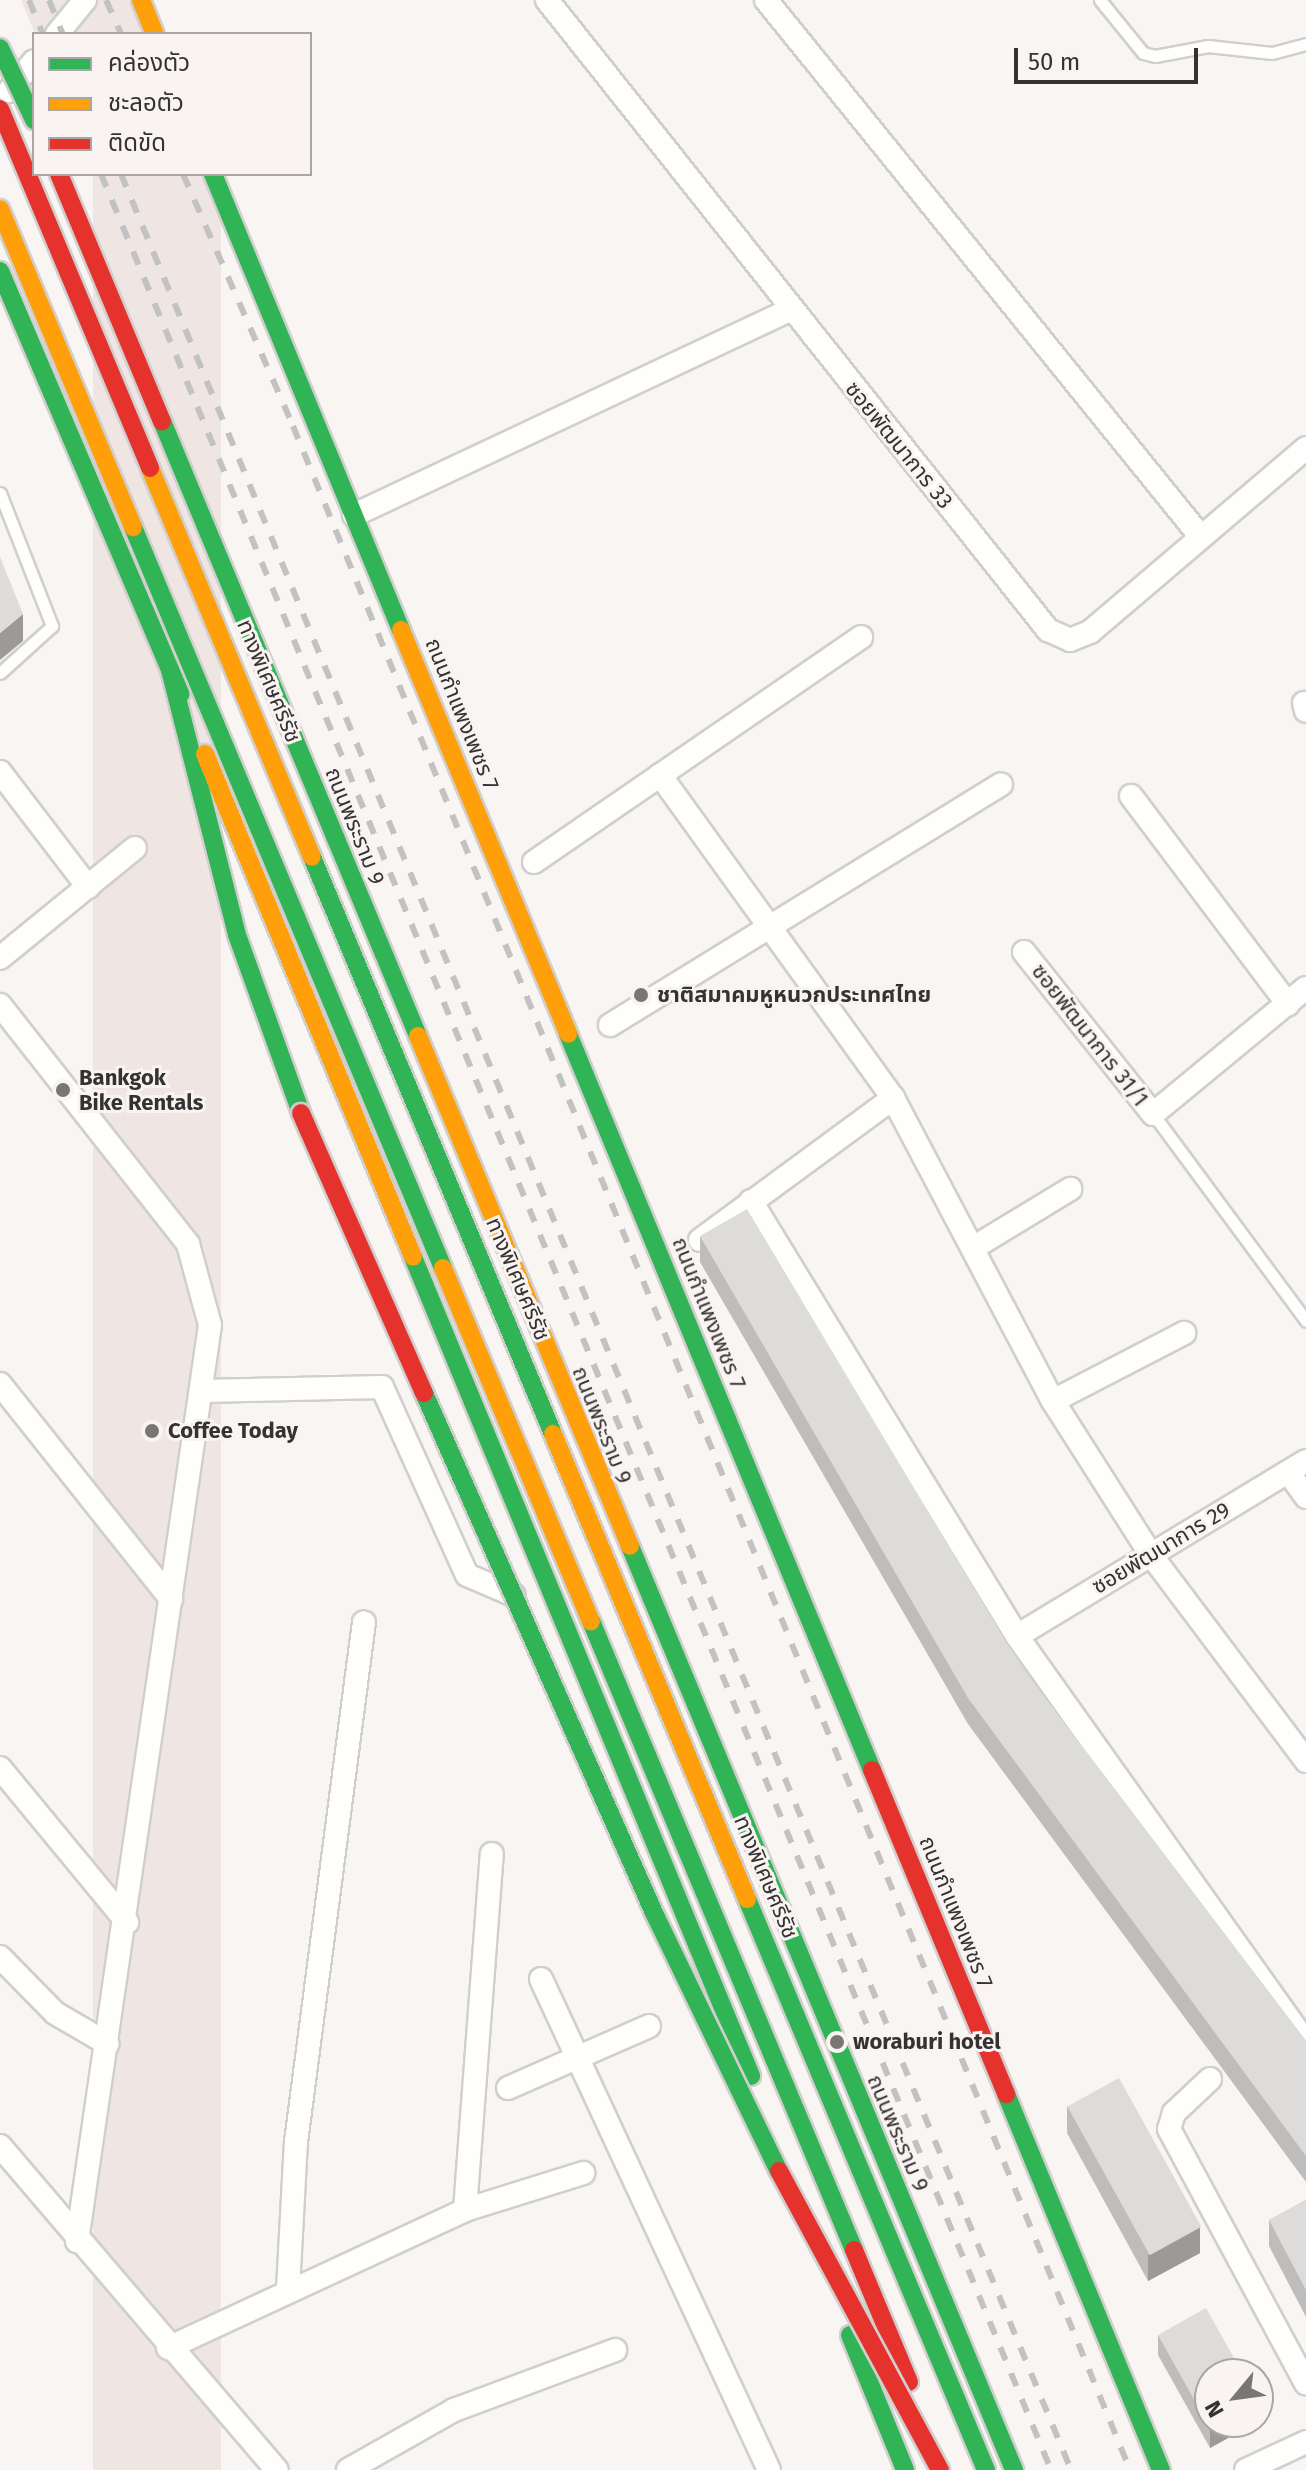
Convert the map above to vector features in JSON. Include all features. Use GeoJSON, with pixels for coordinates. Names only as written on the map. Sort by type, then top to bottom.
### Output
{"type":"FeatureCollection","features":[{"type":"Feature","properties":{"kind":"main road"},"geometry":{"type":"LineString","coordinates":[[141,0],[154,32]]}},
{"type":"Feature","properties":{"kind":"main road"},"geometry":{"type":"LineString","coordinates":[[0,48],[32,116]]}},
{"type":"Feature","properties":{"kind":"main road","name":"ทางพิเศษศรีรัช"},"geometry":{"type":"LineString","coordinates":[[0,109],[986,2470]]}},
{"type":"Feature","properties":{"kind":"main road","name":"ถนนพระราม 9"},"geometry":{"type":"LineString","coordinates":[[60,176],[1014,2470]]}},
{"type":"Feature","properties":{"kind":"main road","name":"ถนนกำแพงเพชร 7"},"geometry":{"type":"LineString","coordinates":[[214,176],[1161,2470]]}},
{"type":"Feature","properties":{"kind":"main road"},"geometry":{"type":"LineString","coordinates":[[0,209],[946,2470]]}},
{"type":"Feature","properties":{"kind":"main road"},"geometry":{"type":"LineString","coordinates":[[0,271],[170,670],[563,1617],[905,2470]]}},
{"type":"Feature","properties":{"kind":"main road"},"geometry":{"type":"LineString","coordinates":[[170,670],[237,935],[301,1113],[655,1915],[788,2191],[940,2470]]}},
{"type":"Feature","properties":{"kind":"street"},"geometry":{"type":"LineString","coordinates":[[59,32],[85,0]]}},
{"type":"Feature","properties":{"kind":"street","name":"ซอยพัฒนาการ 33"},"geometry":{"type":"LineString","coordinates":[[547,0],[790,310],[1048,630],[1070,640],[1090,632],[1306,448]]}},
{"type":"Feature","properties":{"kind":"street"},"geometry":{"type":"LineString","coordinates":[[766,0],[1200,536]]}},
{"type":"Feature","properties":{"kind":"street"},"geometry":{"type":"LineString","coordinates":[[0,102],[32,63]]}},
{"type":"Feature","properties":{"kind":"street"},"geometry":{"type":"LineString","coordinates":[[354,515],[790,310]]}},
{"type":"Feature","properties":{"kind":"street"},"geometry":{"type":"LineString","coordinates":[[534,862],[861,637]]}},
{"type":"Feature","properties":{"kind":"street"},"geometry":{"type":"LineString","coordinates":[[0,772],[88,887]]}},
{"type":"Feature","properties":{"kind":"street"},"geometry":{"type":"LineString","coordinates":[[660,775],[893,1098],[1053,1401],[1151,1555],[1306,1761]]}},
{"type":"Feature","properties":{"kind":"street"},"geometry":{"type":"LineString","coordinates":[[610,1025],[1001,784]]}},
{"type":"Feature","properties":{"kind":"street"},"geometry":{"type":"LineString","coordinates":[[1131,796],[1288,1004]]}},
{"type":"Feature","properties":{"kind":"street"},"geometry":{"type":"LineString","coordinates":[[0,958],[135,848]]}},
{"type":"Feature","properties":{"kind":"street","name":"ซอยพัฒนาการ 31/1"},"geometry":{"type":"LineString","coordinates":[[1024,952],[1153,1114],[1306,988]]}},
{"type":"Feature","properties":{"kind":"street"},"geometry":{"type":"LineString","coordinates":[[0,1005],[188,1244],[210,1325],[127,1922],[77,2241]]}},
{"type":"Feature","properties":{"kind":"street"},"geometry":{"type":"LineString","coordinates":[[700,1240],[893,1098]]}},
{"type":"Feature","properties":{"kind":"street"},"geometry":{"type":"LineString","coordinates":[[973,1248],[1070,1189]]}},
{"type":"Feature","properties":{"kind":"street"},"geometry":{"type":"LineString","coordinates":[[751,1201],[1017,1636],[1306,2042]]}},
{"type":"Feature","properties":{"kind":"street"},"geometry":{"type":"LineString","coordinates":[[1053,1401],[1184,1333]]}},
{"type":"Feature","properties":{"kind":"street"},"geometry":{"type":"LineString","coordinates":[[0,1384],[171,1599]]}},
{"type":"Feature","properties":{"kind":"street"},"geometry":{"type":"LineString","coordinates":[[203,1391],[382,1387],[467,1575],[563,1617]]}},
{"type":"Feature","properties":{"kind":"street"},"geometry":{"type":"LineString","coordinates":[[1297,1466],[1306,1497]]}},
{"type":"Feature","properties":{"kind":"street","name":"ซอยพัฒนาการ 29"},"geometry":{"type":"LineString","coordinates":[[1017,1636],[1297,1466]]}},
{"type":"Feature","properties":{"kind":"street"},"geometry":{"type":"LineString","coordinates":[[288,2289],[296,2142],[364,1622]]}},
{"type":"Feature","properties":{"kind":"street"},"geometry":{"type":"LineString","coordinates":[[0,1768],[127,1922]]}},
{"type":"Feature","properties":{"kind":"street"},"geometry":{"type":"LineString","coordinates":[[465,2210],[492,1854]]}},
{"type":"Feature","properties":{"kind":"street"},"geometry":{"type":"LineString","coordinates":[[0,1957],[55,2013],[108,2044]]}},
{"type":"Feature","properties":{"kind":"street"},"geometry":{"type":"LineString","coordinates":[[541,1979],[769,2470]]}},
{"type":"Feature","properties":{"kind":"street"},"geometry":{"type":"LineString","coordinates":[[508,2088],[649,2026]]}},
{"type":"Feature","properties":{"kind":"street"},"geometry":{"type":"LineString","coordinates":[[1210,2079],[1174,2113],[1169,2129],[1306,2383]]}},
{"type":"Feature","properties":{"kind":"street"},"geometry":{"type":"LineString","coordinates":[[0,2146],[168,2348],[277,2470]]}},
{"type":"Feature","properties":{"kind":"street"},"geometry":{"type":"LineString","coordinates":[[168,2348],[288,2289],[465,2210],[583,2173]]}},
{"type":"Feature","properties":{"kind":"street"},"geometry":{"type":"LineString","coordinates":[[348,2470],[454,2410],[615,2350]]}},
{"type":"Feature","properties":{"kind":"street"},"geometry":{"type":"LineString","coordinates":[[1246,2470],[1306,2442]]}},
{"type":"Feature","properties":{"kind":"lane"},"geometry":{"type":"LineString","coordinates":[[1100,0],[1143,53],[1155,56],[1208,46],[1272,53],[1306,44]]}},
{"type":"Feature","properties":{"kind":"lane"},"geometry":{"type":"LineString","coordinates":[[0,493],[52,626],[0,673]]}},
{"type":"Feature","properties":{"kind":"lane"},"geometry":{"type":"LineString","coordinates":[[1153,1114],[1306,1321]]}},
{"type":"Feature","properties":{"kind":"shaded area"},"geometry":{"type":"Polygon","coordinates":[[[21,0],[150,0],[163,32],[34,32],[21,0]]]}},
{"type":"Feature","properties":{"kind":"shaded area"},"geometry":{"type":"Polygon","coordinates":[[[93,176],[221,176],[221,2470],[93,2470],[93,176]]]}},
{"type":"Feature","properties":{"kind":"building"},"geometry":{"type":"Polygon","coordinates":[[[0,557],[23,614],[0,633],[0,557]]]}},
{"type":"Feature","properties":{"kind":"building"},"geometry":{"type":"Polygon","coordinates":[[[747,1209],[1018,1662],[1306,2041],[1306,2156],[968,1698],[700,1236],[747,1209]]]}},
{"type":"Feature","properties":{"kind":"building"},"geometry":{"type":"Polygon","coordinates":[[[1119,2078],[1201,2227],[1150,2255],[1067,2107],[1119,2078]]]}},
{"type":"Feature","properties":{"kind":"building"},"geometry":{"type":"Polygon","coordinates":[[[1306,2200],[1306,2290],[1269,2220],[1306,2200]]]}},
{"type":"Feature","properties":{"kind":"building"},"geometry":{"type":"Polygon","coordinates":[[[1206,2308],[1234,2358],[1194,2358],[1194,2399],[1158,2335],[1206,2308]]]}},
{"type":"Feature","properties":{"kind":"railway"},"geometry":{"type":"LineString","coordinates":[[29,0],[42,32]]}},
{"type":"Feature","properties":{"kind":"railway"},"geometry":{"type":"LineString","coordinates":[[49,0],[62,32]]}},
{"type":"Feature","properties":{"kind":"railway"},"geometry":{"type":"LineString","coordinates":[[106,0],[120,32]]}},
{"type":"Feature","properties":{"kind":"railway"},"geometry":{"type":"LineString","coordinates":[[102,176],[1051,2470]]}},
{"type":"Feature","properties":{"kind":"railway"},"geometry":{"type":"LineString","coordinates":[[122,176],[1071,2470]]}},
{"type":"Feature","properties":{"kind":"railway"},"geometry":{"type":"LineString","coordinates":[[184,176],[293,426],[1130,2470]]}},
{"type":"Feature","properties":{"kind":"traffic: fast"},"geometry":{"type":"LineString","coordinates":[[0,48],[32,116]]}},
{"type":"Feature","properties":{"kind":"traffic: fast"},"geometry":{"type":"LineString","coordinates":[[214,176],[401,630]]}},
{"type":"Feature","properties":{"kind":"traffic: fast"},"geometry":{"type":"LineString","coordinates":[[0,271],[180,694]]}},
{"type":"Feature","properties":{"kind":"traffic: fast"},"geometry":{"type":"LineString","coordinates":[[162,421],[418,1036]]}},
{"type":"Feature","properties":{"kind":"traffic: fast"},"geometry":{"type":"LineString","coordinates":[[133,527],[443,1268]]}},
{"type":"Feature","properties":{"kind":"traffic: fast"},"geometry":{"type":"LineString","coordinates":[[170,670],[237,935],[301,1113]]}},
{"type":"Feature","properties":{"kind":"traffic: fast"},"geometry":{"type":"LineString","coordinates":[[312,857],[553,1434]]}},
{"type":"Feature","properties":{"kind":"traffic: fast"},"geometry":{"type":"LineString","coordinates":[[568,1034],[872,1770]]}},
{"type":"Feature","properties":{"kind":"traffic: fast"},"geometry":{"type":"LineString","coordinates":[[413,1257],[751,2076]]}},
{"type":"Feature","properties":{"kind":"traffic: fast"},"geometry":{"type":"LineString","coordinates":[[424,1393],[655,1915],[779,2171]]}},
{"type":"Feature","properties":{"kind":"traffic: fast"},"geometry":{"type":"LineString","coordinates":[[630,1546],[1014,2470]]}},
{"type":"Feature","properties":{"kind":"traffic: fast"},"geometry":{"type":"LineString","coordinates":[[591,1621],[854,2250]]}},
{"type":"Feature","properties":{"kind":"traffic: fast"},"geometry":{"type":"LineString","coordinates":[[747,1899],[986,2470]]}},
{"type":"Feature","properties":{"kind":"traffic: fast"},"geometry":{"type":"LineString","coordinates":[[1006,2094],[1161,2470]]}},
{"type":"Feature","properties":{"kind":"traffic: fast"},"geometry":{"type":"LineString","coordinates":[[850,2335],[905,2470]]}},
{"type":"Feature","properties":{"kind":"traffic: slow"},"geometry":{"type":"LineString","coordinates":[[141,0],[154,32]]}},
{"type":"Feature","properties":{"kind":"traffic: slow"},"geometry":{"type":"LineString","coordinates":[[0,209],[133,527]]}},
{"type":"Feature","properties":{"kind":"traffic: slow"},"geometry":{"type":"LineString","coordinates":[[150,468],[312,857]]}},
{"type":"Feature","properties":{"kind":"traffic: slow"},"geometry":{"type":"LineString","coordinates":[[401,630],[568,1034]]}},
{"type":"Feature","properties":{"kind":"traffic: slow"},"geometry":{"type":"LineString","coordinates":[[205,754],[413,1257]]}},
{"type":"Feature","properties":{"kind":"traffic: slow"},"geometry":{"type":"LineString","coordinates":[[418,1036],[630,1546]]}},
{"type":"Feature","properties":{"kind":"traffic: slow"},"geometry":{"type":"LineString","coordinates":[[443,1268],[591,1621]]}},
{"type":"Feature","properties":{"kind":"traffic: slow"},"geometry":{"type":"LineString","coordinates":[[553,1434],[747,1899]]}},
{"type":"Feature","properties":{"kind":"traffic: jam"},"geometry":{"type":"LineString","coordinates":[[0,109],[150,468]]}},
{"type":"Feature","properties":{"kind":"traffic: jam"},"geometry":{"type":"LineString","coordinates":[[60,176],[162,421]]}},
{"type":"Feature","properties":{"kind":"traffic: jam"},"geometry":{"type":"LineString","coordinates":[[301,1113],[424,1393]]}},
{"type":"Feature","properties":{"kind":"traffic: jam"},"geometry":{"type":"LineString","coordinates":[[872,1770],[1006,2094]]}},
{"type":"Feature","properties":{"kind":"traffic: jam"},"geometry":{"type":"LineString","coordinates":[[779,2171],[940,2470]]}},
{"type":"Feature","properties":{"kind":"traffic: jam"},"geometry":{"type":"LineString","coordinates":[[854,2250],[909,2382]]}},
{"type":"Feature","properties":{"kind":"place","name":"ชาติสมาคมหูหนวกประเทศไทย"},"geometry":{"type":"Point","coordinates":[641,995]}},
{"type":"Feature","properties":{"kind":"place","name":"Bankgok Bike Rentals"},"geometry":{"type":"Point","coordinates":[63,1090]}},
{"type":"Feature","properties":{"kind":"place","name":"Coffee Today"},"geometry":{"type":"Point","coordinates":[152,1431]}},
{"type":"Feature","properties":{"kind":"place","name":"woraburi hotel"},"geometry":{"type":"Point","coordinates":[837,2042]}}]}
